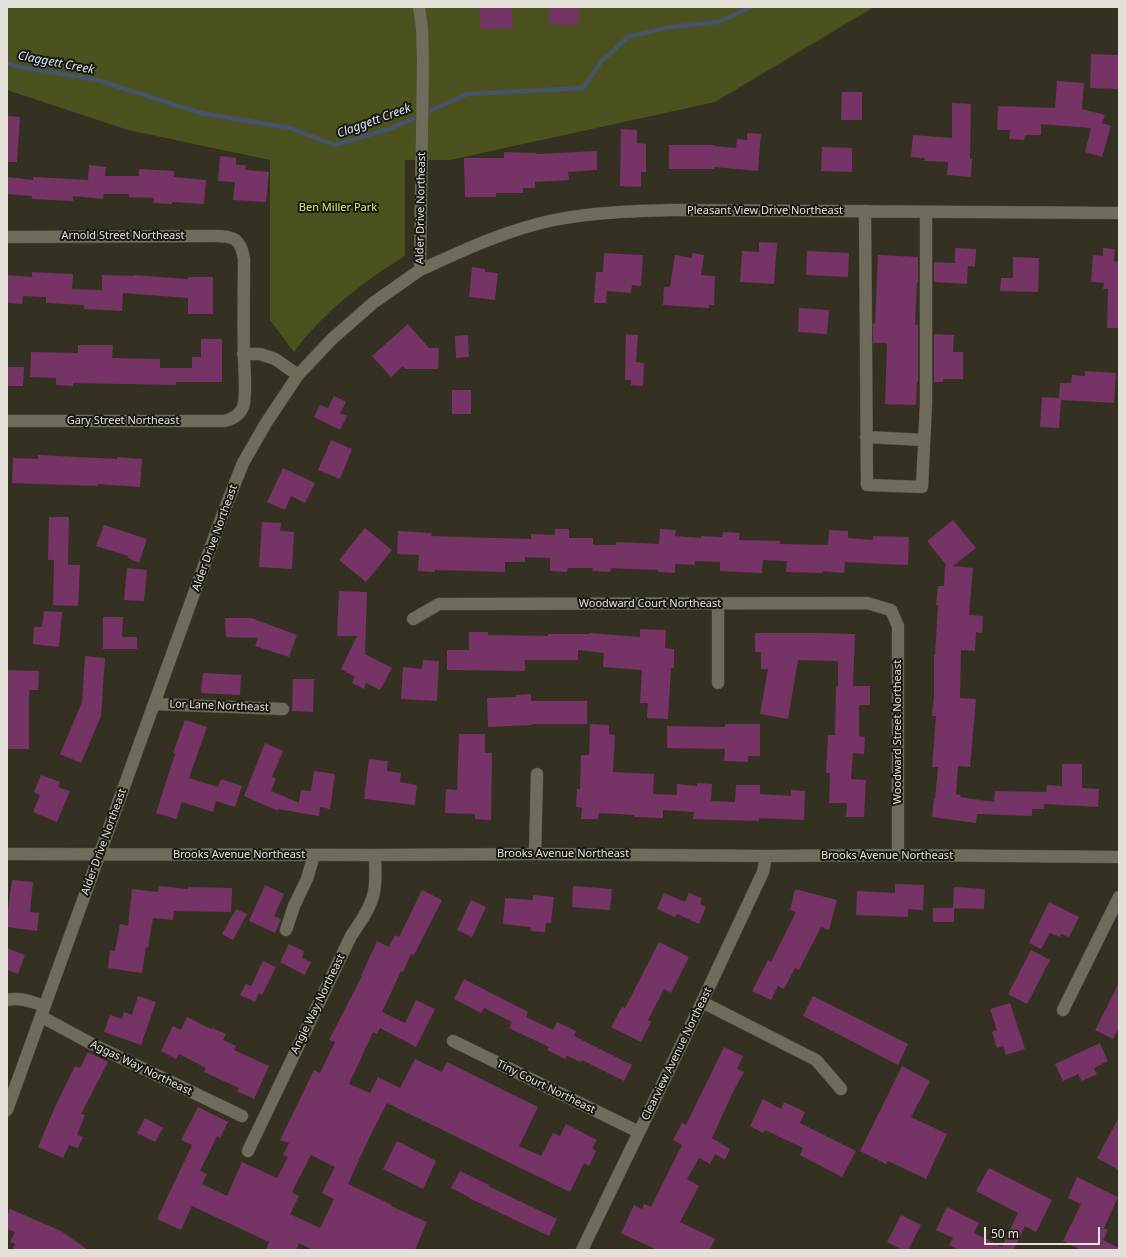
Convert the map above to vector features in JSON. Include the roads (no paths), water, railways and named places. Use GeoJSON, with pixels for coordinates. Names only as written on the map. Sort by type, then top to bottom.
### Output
{"type":"FeatureCollection","features":[{"type":"Feature","properties":{"kind":"street","name":"Alder Drive Northeast"},"geometry":{"type":"LineString","coordinates":[[8,1103],[155,704],[222,516],[243,463],[266,423],[298,375],[332,340],[373,303],[420,270],[424,62],[419,7]]}},
{"type":"Feature","properties":{"kind":"street","name":"Pleasant View Drive Northeast"},"geometry":{"type":"LineString","coordinates":[[420,270],[476,244],[517,230],[577,216],[622,211],[675,210],[1119,213]]}},
{"type":"Feature","properties":{"kind":"street"},"geometry":{"type":"LineString","coordinates":[[865,211],[867,486],[922,487],[926,395],[926,212]]}},
{"type":"Feature","properties":{"kind":"street","name":"Arnold Street Northeast"},"geometry":{"type":"LineString","coordinates":[[7,237],[228,236],[237,242],[242,249],[244,259],[244,354]]}},
{"type":"Feature","properties":{"kind":"street"},"geometry":{"type":"LineString","coordinates":[[244,354],[260,354],[275,359],[298,375]]}},
{"type":"Feature","properties":{"kind":"street","name":"Gary Street Northeast"},"geometry":{"type":"LineString","coordinates":[[7,421],[230,420],[238,415],[243,409],[245,401],[244,354]]}},
{"type":"Feature","properties":{"kind":"street"},"geometry":{"type":"LineString","coordinates":[[866,437],[924,440]]}},
{"type":"Feature","properties":{"kind":"street","name":"Woodward Court Northeast"},"geometry":{"type":"LineString","coordinates":[[413,619],[439,604],[867,603],[891,610]]}},
{"type":"Feature","properties":{"kind":"street"},"geometry":{"type":"LineString","coordinates":[[718,604],[718,683]]}},
{"type":"Feature","properties":{"kind":"street","name":"Woodward Street Northeast"},"geometry":{"type":"LineString","coordinates":[[891,610],[898,626],[898,855]]}},
{"type":"Feature","properties":{"kind":"street","name":"Lor Lane Northeast"},"geometry":{"type":"LineString","coordinates":[[155,704],[284,709]]}},
{"type":"Feature","properties":{"kind":"street"},"geometry":{"type":"LineString","coordinates":[[535,854],[537,774]]}},
{"type":"Feature","properties":{"kind":"street","name":"Brooks Avenue Northeast"},"geometry":{"type":"LineString","coordinates":[[7,854],[535,854],[1119,857]]}},
{"type":"Feature","properties":{"kind":"street"},"geometry":{"type":"LineString","coordinates":[[286,930],[294,906],[307,879],[314,855]]}},
{"type":"Feature","properties":{"kind":"street","name":"Angie Way Northeast"},"geometry":{"type":"LineString","coordinates":[[248,1151],[350,936],[368,909],[374,890],[375,855]]}},
{"type":"Feature","properties":{"kind":"street","name":"Clearview Avenue Northeast"},"geometry":{"type":"LineString","coordinates":[[583,1249],[763,872],[766,856]]}},
{"type":"Feature","properties":{"kind":"street"},"geometry":{"type":"LineString","coordinates":[[1064,1010],[1119,897]]}},
{"type":"Feature","properties":{"kind":"street","name":"Aggas Way Northeast"},"geometry":{"type":"LineString","coordinates":[[7,1000],[16,999],[29,1001],[92,1044],[242,1116]]}},
{"type":"Feature","properties":{"kind":"street"},"geometry":{"type":"LineString","coordinates":[[702,1002],[816,1060],[841,1089]]}},
{"type":"Feature","properties":{"kind":"street","name":"Tiny Court Northeast"},"geometry":{"type":"LineString","coordinates":[[453,1041],[639,1132]]}},
{"type":"Feature","properties":{"kind":"waterway","name":"Claggett Creek"},"geometry":{"type":"LineString","coordinates":[[7,63],[15,66],[97,80],[201,113],[290,128],[335,145],[392,128],[467,94],[583,88],[600,63],[628,37],[670,27],[719,22],[751,7]]}},
{"type":"Feature","properties":{"kind":"park label","name":"Ben Miller Park"},"geometry":{"type":"Point","coordinates":[338,208]}}]}
